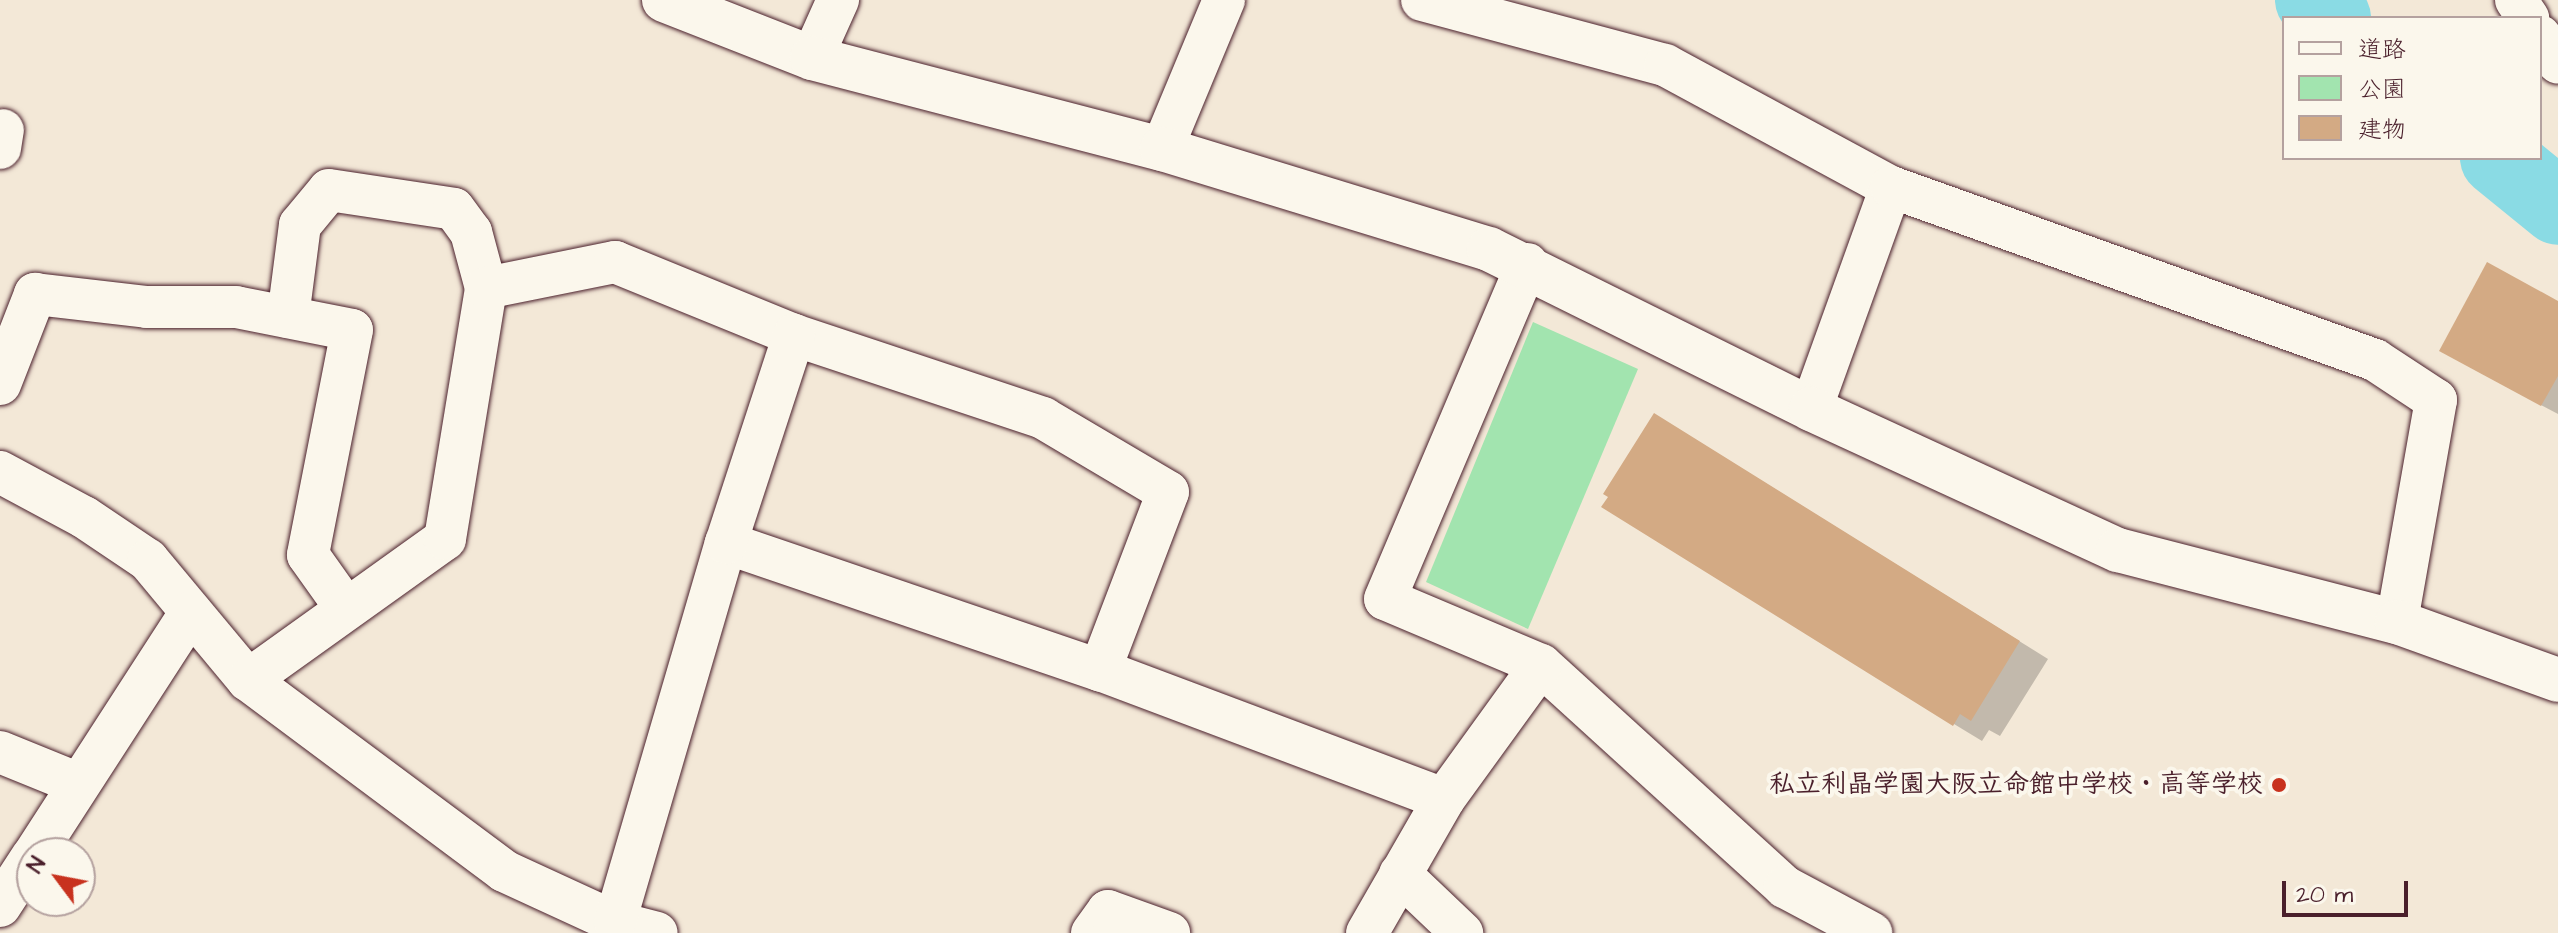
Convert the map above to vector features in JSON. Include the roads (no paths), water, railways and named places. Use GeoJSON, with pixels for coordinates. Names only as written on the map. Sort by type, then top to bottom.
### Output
{"type":"FeatureCollection","features":[{"type":"Feature","properties":{"kind":"street"},"geometry":{"type":"LineString","coordinates":[[664,0],[812,58],[1162,149],[1527,264],[1811,409],[2118,550],[2397,622],[2558,680]]}},
{"type":"Feature","properties":{"kind":"street"},"geometry":{"type":"LineString","coordinates":[[812,58],[838,0]]}},
{"type":"Feature","properties":{"kind":"street"},"geometry":{"type":"LineString","coordinates":[[1162,149],[1224,0]]}},
{"type":"Feature","properties":{"kind":"street"},"geometry":{"type":"LineString","coordinates":[[1422,0],[1665,65],[1891,187],[2375,360],[2436,400],[2397,622]]}},
{"type":"Feature","properties":{"kind":"street"},"geometry":{"type":"LineString","coordinates":[[2542,39],[2558,63]]}},
{"type":"Feature","properties":{"kind":"street"},"geometry":{"type":"LineString","coordinates":[[1811,409],[1891,187]]}},
{"type":"Feature","properties":{"kind":"street"},"geometry":{"type":"LineString","coordinates":[[248,680],[345,607],[445,539],[486,288],[471,232],[454,209],[329,190],[300,225],[288,317]]}},
{"type":"Feature","properties":{"kind":"street"},"geometry":{"type":"LineString","coordinates":[[486,288],[615,262],[794,335],[1043,418],[1168,492],[1100,670]]}},
{"type":"Feature","properties":{"kind":"street"},"geometry":{"type":"LineString","coordinates":[[1527,264],[1385,599],[1541,665],[1785,887],[1871,933]]}},
{"type":"Feature","properties":{"kind":"street"},"geometry":{"type":"LineString","coordinates":[[0,384],[35,294],[147,307],[236,307],[352,330],[308,555],[345,607]]}},
{"type":"Feature","properties":{"kind":"street"},"geometry":{"type":"LineString","coordinates":[[615,922],[726,543],[794,335]]}},
{"type":"Feature","properties":{"kind":"street"},"geometry":{"type":"LineString","coordinates":[[0,472],[84,517],[148,560],[248,680],[504,871],[615,922],[657,933]]}},
{"type":"Feature","properties":{"kind":"street"},"geometry":{"type":"LineString","coordinates":[[726,543],[1100,670],[1444,799]]}},
{"type":"Feature","properties":{"kind":"street"},"geometry":{"type":"LineString","coordinates":[[45,837],[191,612]]}},
{"type":"Feature","properties":{"kind":"street"},"geometry":{"type":"LineString","coordinates":[[1367,933],[1444,799],[1541,665]]}},
{"type":"Feature","properties":{"kind":"street"},"geometry":{"type":"LineString","coordinates":[[0,752],[79,784]]}},
{"type":"Feature","properties":{"kind":"street"},"geometry":{"type":"LineString","coordinates":[[1400,874],[1462,933]]}},
{"type":"Feature","properties":{"kind":"street"},"geometry":{"type":"LineString","coordinates":[[0,906],[16,881]]}},
{"type":"Feature","properties":{"kind":"street"},"geometry":{"type":"LineString","coordinates":[[1092,933],[1108,911],[1169,933]]}},
{"type":"Feature","properties":{"kind":"waterway"},"geometry":{"type":"LineString","coordinates":[[2313,0],[2331,16]]}},
{"type":"Feature","properties":{"kind":"waterway"},"geometry":{"type":"LineString","coordinates":[[2500,160],[2558,207]]}},
{"type":"Feature","properties":{"kind":"place","name":"私立利晶学園大阪立命館中学校・高等学校"},"geometry":{"type":"Point","coordinates":[2279,785]}}]}
